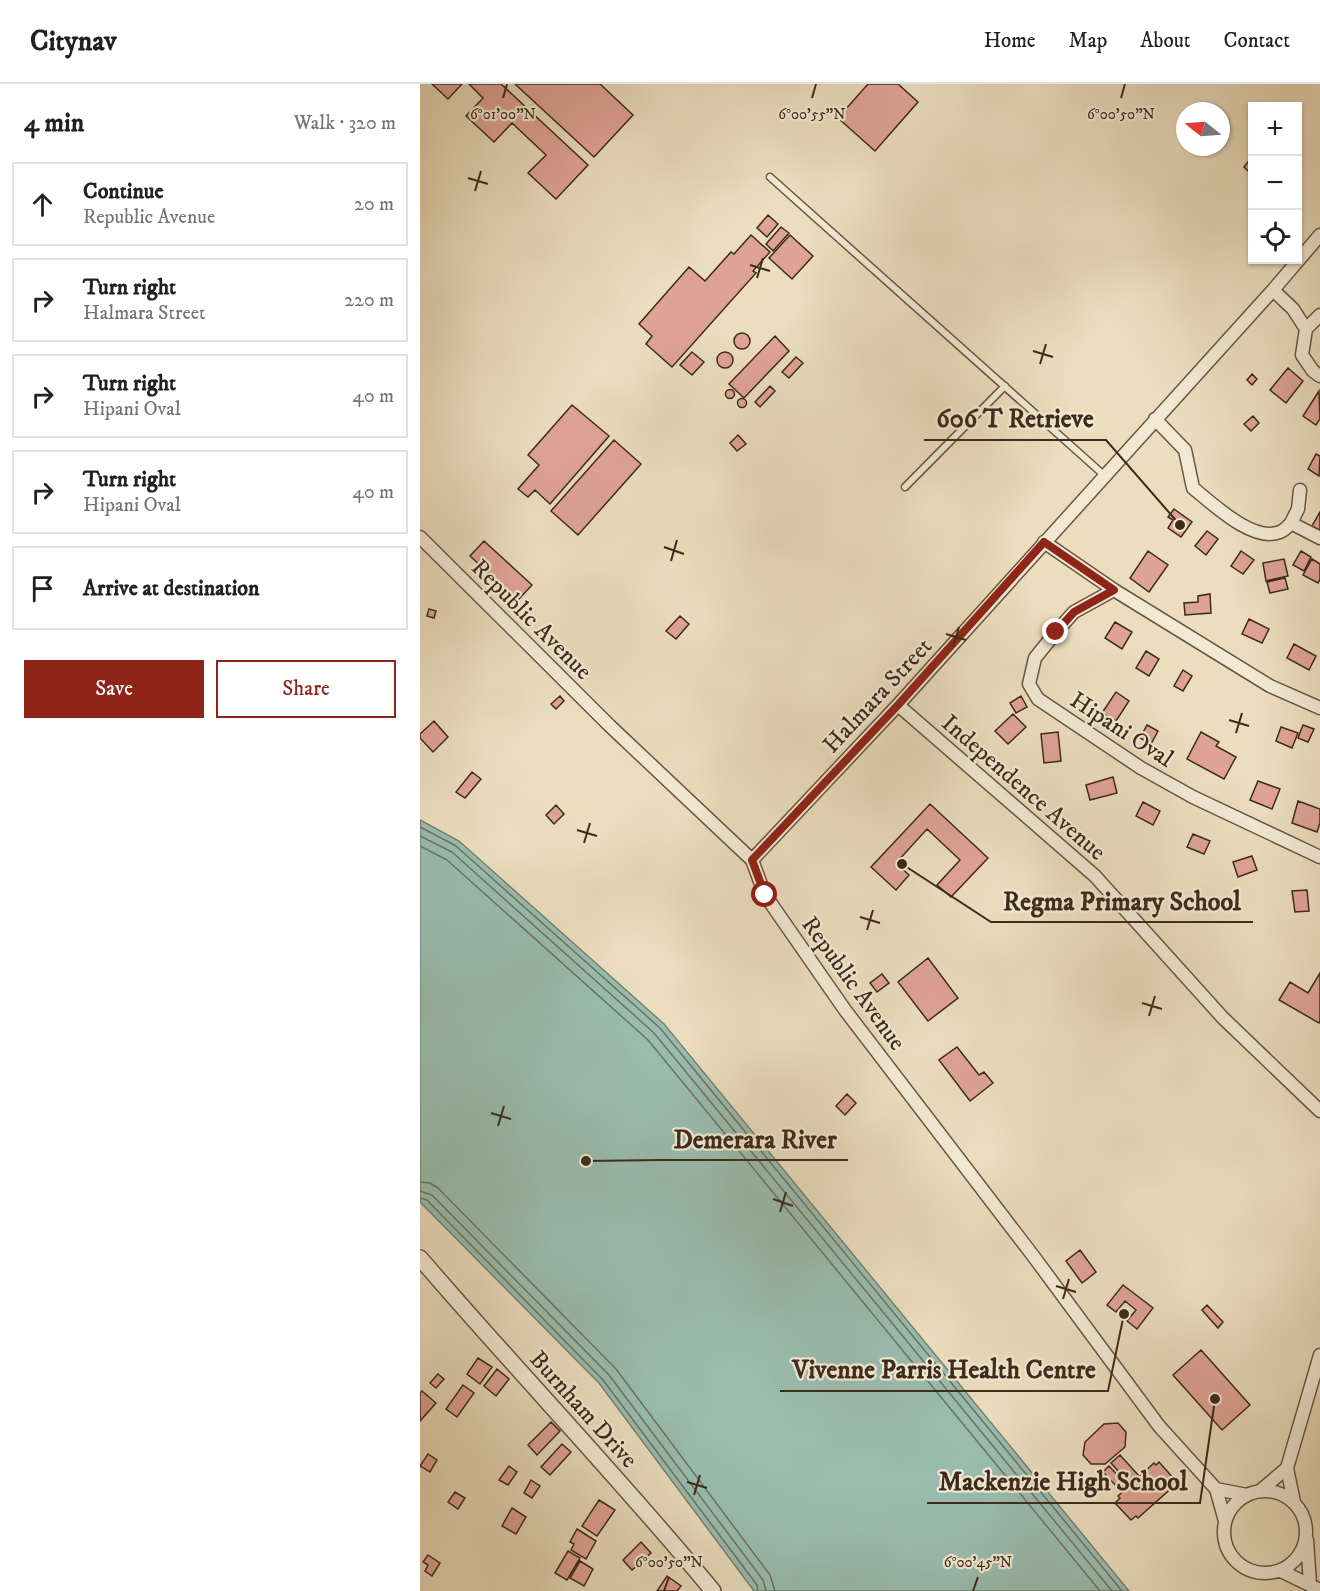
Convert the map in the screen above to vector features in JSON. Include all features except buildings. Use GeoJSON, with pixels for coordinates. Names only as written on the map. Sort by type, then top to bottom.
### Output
{"type":"FeatureCollection","features":[{"type":"Feature","properties":{"kind":"street","name":"Halmara Street"},"geometry":{"type":"LineString","coordinates":[[752,860],[898,705],[1320,235]]}},
{"type":"Feature","properties":{"kind":"street"},"geometry":{"type":"LineString","coordinates":[[1273,290],[1293,309],[1306,329]]}},
{"type":"Feature","properties":{"kind":"street"},"geometry":{"type":"LineString","coordinates":[[1320,315],[1306,329],[1302,355],[1313,371],[1320,376]]}},
{"type":"Feature","properties":{"kind":"street"},"geometry":{"type":"LineString","coordinates":[[1155,419],[1185,450],[1193,488],[1229,516],[1256,533],[1282,532],[1291,523],[1298,509],[1300,490]]}},
{"type":"Feature","properties":{"kind":"street"},"geometry":{"type":"LineString","coordinates":[[1291,523],[1320,538]]}},
{"type":"Feature","properties":{"kind":"street","name":"Republic Avenue"},"geometry":{"type":"LineString","coordinates":[[420,537],[610,726],[752,860],[765,895],[845,1010],[1035,1257],[1159,1426],[1216,1489],[1225,1521]]}},
{"type":"Feature","properties":{"kind":"street"},"geometry":{"type":"LineString","coordinates":[[1044,542],[1114,590],[1270,686],[1320,708]]}},
{"type":"Feature","properties":{"kind":"street","name":"Hipani Oval"},"geometry":{"type":"LineString","coordinates":[[1114,590],[1074,612],[1035,658],[1029,684],[1038,699],[1141,768],[1193,797],[1320,857]]}},
{"type":"Feature","properties":{"kind":"street","name":"Independence Avenue"},"geometry":{"type":"LineString","coordinates":[[898,705],[1095,876],[1223,1018],[1320,1111]]}},
{"type":"Feature","properties":{"kind":"street","name":"Burnham Drive"},"geometry":{"type":"LineString","coordinates":[[420,1258],[486,1335],[670,1539],[713,1591]]}},
{"type":"Feature","properties":{"kind":"street"},"geometry":{"type":"LineString","coordinates":[[1315,1587],[1303,1516],[1294,1502],[1287,1467],[1320,1355]]}},
{"type":"Feature","properties":{"kind":"street"},"geometry":{"type":"LineString","coordinates":[[1287,1467],[1253,1493],[1237,1502],[1230,1510],[1225,1521],[1224,1537],[1228,1551],[1238,1564],[1251,1571],[1266,1574],[1281,1571],[1299,1555],[1306,1532]]}},
{"type":"Feature","properties":{"kind":"street"},"geometry":{"type":"LineString","coordinates":[[1216,1489],[1253,1493],[1272,1491],[1294,1502]]}},
{"type":"Feature","properties":{"kind":"street"},"geometry":{"type":"LineString","coordinates":[[1281,1571],[1315,1587]]}},
{"type":"Feature","properties":{"kind":"lane"},"geometry":{"type":"LineString","coordinates":[[770,177],[1105,476]]}},
{"type":"Feature","properties":{"kind":"lane"},"geometry":{"type":"LineString","coordinates":[[905,487],[1005,386]]}},
{"type":"Feature","properties":{"kind":"water"},"geometry":{"type":"Polygon","coordinates":[[[420,820],[459,841],[664,1024],[1129,1591],[754,1591],[599,1383],[420,1202],[420,820]]]}},
{"type":"Feature","properties":{"kind":"place","name":"606 T Retrieve"},"geometry":{"type":"Point","coordinates":[1180,525]}},
{"type":"Feature","properties":{"kind":"place","name":"Regma Primary School"},"geometry":{"type":"Point","coordinates":[902,864]}},
{"type":"Feature","properties":{"kind":"place","name":"Demerara River"},"geometry":{"type":"Point","coordinates":[586,1161]}},
{"type":"Feature","properties":{"kind":"place","name":"Vivenne Parris Health Centre"},"geometry":{"type":"Point","coordinates":[1124,1314]}},
{"type":"Feature","properties":{"kind":"place","name":"Mackenzie High School"},"geometry":{"type":"Point","coordinates":[1215,1399]}},
{"type":"Feature","properties":{"kind":"route"},"geometry":{"type":"LineString","coordinates":[[765,895],[752,860],[898,705],[1044,542],[1114,590],[1074,612],[1056,632]]}}]}
